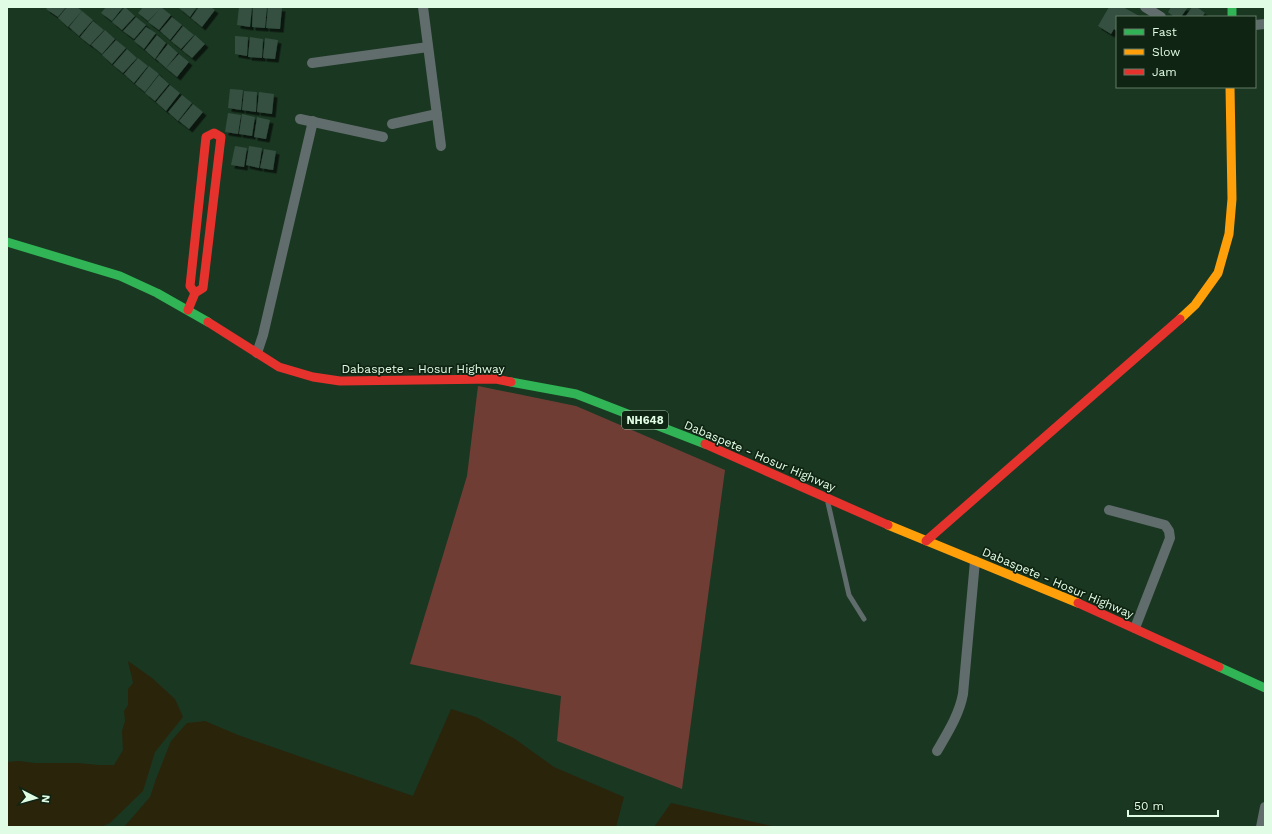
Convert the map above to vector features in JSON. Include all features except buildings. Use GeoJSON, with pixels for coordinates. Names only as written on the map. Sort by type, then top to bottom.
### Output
{"type":"FeatureCollection","features":[{"type":"Feature","properties":{"kind":"main road"},"geometry":{"type":"LineString","coordinates":[[926,541],[1195,305],[1218,273],[1229,234],[1232,199],[1230,88]]}},
{"type":"Feature","properties":{"kind":"main road"},"geometry":{"type":"LineString","coordinates":[[188,310],[195,293],[203,288],[221,138],[214,133],[206,137],[190,286],[195,293]]}},
{"type":"Feature","properties":{"kind":"main road","name":"Dabaspete - Hosur Highway"},"geometry":{"type":"LineString","coordinates":[[7,242],[120,276],[157,293],[188,310],[279,367],[313,377],[340,381],[496,379],[576,394],[692,439],[926,541],[1093,609],[1265,688]]}},
{"type":"Feature","properties":{"kind":"street"},"geometry":{"type":"LineString","coordinates":[[422,7],[441,146]]}},
{"type":"Feature","properties":{"kind":"street"},"geometry":{"type":"LineString","coordinates":[[1145,7],[1159,16]]}},
{"type":"Feature","properties":{"kind":"street"},"geometry":{"type":"LineString","coordinates":[[312,63],[428,47]]}},
{"type":"Feature","properties":{"kind":"street"},"geometry":{"type":"LineString","coordinates":[[392,124],[437,114]]}},
{"type":"Feature","properties":{"kind":"street"},"geometry":{"type":"LineString","coordinates":[[300,119],[383,137]]}},
{"type":"Feature","properties":{"kind":"street"},"geometry":{"type":"LineString","coordinates":[[256,353],[263,336],[313,121]]}},
{"type":"Feature","properties":{"kind":"street"},"geometry":{"type":"LineString","coordinates":[[1109,510],[1165,525],[1169,531],[1170,538],[1135,628]]}},
{"type":"Feature","properties":{"kind":"street"},"geometry":{"type":"LineString","coordinates":[[937,751],[961,705],[975,561]]}},
{"type":"Feature","properties":{"kind":"street"},"geometry":{"type":"LineString","coordinates":[[1261,827],[1265,807]]}},
{"type":"Feature","properties":{"kind":"lane"},"geometry":{"type":"LineString","coordinates":[[827,498],[849,595],[864,619]]}},
{"type":"Feature","properties":{"kind":"shaded area"},"geometry":{"type":"Polygon","coordinates":[[[478,386],[576,406],[725,470],[682,789],[557,741],[561,696],[410,664],[467,476],[478,386]]]}},
{"type":"Feature","properties":{"kind":"shaded area"},"geometry":{"type":"Polygon","coordinates":[[[128,661],[152,678],[175,699],[183,717],[155,752],[143,791],[110,823],[101,827],[7,827],[7,762],[19,761],[35,763],[114,765],[123,750],[122,731],[125,721],[124,711],[128,705],[128,689],[133,683],[128,661]]]}},
{"type":"Feature","properties":{"kind":"shaded area"},"geometry":{"type":"Polygon","coordinates":[[[451,709],[476,717],[515,739],[554,767],[624,797],[616,827],[124,827],[150,797],[171,741],[187,723],[205,721],[238,735],[413,796],[451,709]]]}},
{"type":"Feature","properties":{"kind":"shaded area"},"geometry":{"type":"Polygon","coordinates":[[[671,803],[772,826],[773,827],[654,827],[671,803]]]}},
{"type":"Feature","properties":{"kind":"traffic: fast"},"geometry":{"type":"LineString","coordinates":[[1232,7],[1232,16]]}},
{"type":"Feature","properties":{"kind":"traffic: fast"},"geometry":{"type":"LineString","coordinates":[[7,242],[120,276],[157,293],[208,322]]}},
{"type":"Feature","properties":{"kind":"traffic: fast"},"geometry":{"type":"LineString","coordinates":[[511,382],[576,394],[705,444]]}},
{"type":"Feature","properties":{"kind":"traffic: fast"},"geometry":{"type":"LineString","coordinates":[[1219,667],[1265,688]]}},
{"type":"Feature","properties":{"kind":"traffic: slow"},"geometry":{"type":"LineString","coordinates":[[1180,319],[1195,305],[1218,273],[1229,234],[1232,199],[1230,88]]}},
{"type":"Feature","properties":{"kind":"traffic: slow"},"geometry":{"type":"LineString","coordinates":[[888,525],[1078,603]]}},
{"type":"Feature","properties":{"kind":"traffic: jam"},"geometry":{"type":"LineString","coordinates":[[188,310],[195,293],[203,288],[221,137],[214,133],[206,137],[190,286],[195,293]]}},
{"type":"Feature","properties":{"kind":"traffic: jam"},"geometry":{"type":"LineString","coordinates":[[926,541],[1180,319]]}},
{"type":"Feature","properties":{"kind":"traffic: jam"},"geometry":{"type":"LineString","coordinates":[[208,322],[279,367],[313,377],[340,381],[496,379],[511,382]]}},
{"type":"Feature","properties":{"kind":"traffic: jam"},"geometry":{"type":"LineString","coordinates":[[705,444],[888,525]]}},
{"type":"Feature","properties":{"kind":"traffic: jam"},"geometry":{"type":"LineString","coordinates":[[1078,603],[1219,667]]}}]}
